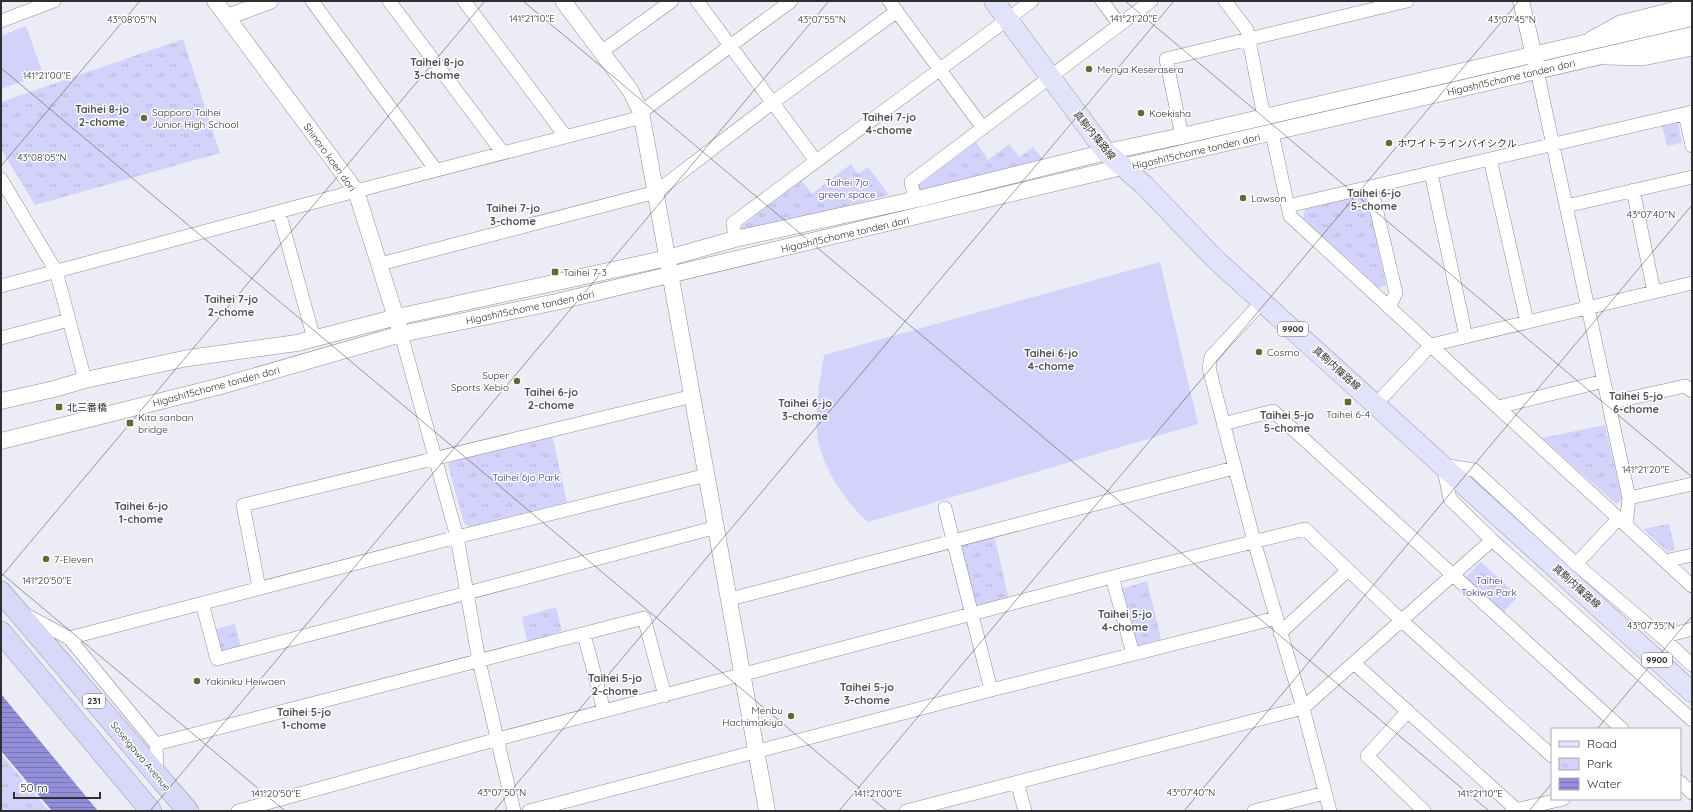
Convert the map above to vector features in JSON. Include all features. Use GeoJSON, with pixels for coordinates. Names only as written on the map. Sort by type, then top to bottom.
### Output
{"type":"FeatureCollection","features":[{"type":"Feature","properties":{"kind":"highway","name":"Soseigawa Avenue"},"geometry":{"type":"LineString","coordinates":[[1,592],[188,811]]}},
{"type":"Feature","properties":{"kind":"highway","name":"231"},"geometry":{"type":"LineString","coordinates":[[1,632],[152,811]]}},
{"type":"Feature","properties":{"kind":"main road","name":"真駒内篠路線"},"geometry":{"type":"LineString","coordinates":[[994,1],[1106,152],[1144,185],[1215,259],[1692,692]]}},
{"type":"Feature","properties":{"kind":"street"},"geometry":{"type":"LineString","coordinates":[[1,21],[54,1]]}},
{"type":"Feature","properties":{"kind":"street","name":"Shinoro koen dori"},"geometry":{"type":"LineString","coordinates":[[216,1],[356,191],[397,317],[401,334]]}},
{"type":"Feature","properties":{"kind":"street"},"geometry":{"type":"LineString","coordinates":[[227,17],[270,1]]}},
{"type":"Feature","properties":{"kind":"street"},"geometry":{"type":"LineString","coordinates":[[312,1],[436,170]]}},
{"type":"Feature","properties":{"kind":"street"},"geometry":{"type":"LineString","coordinates":[[389,1],[503,153]]}},
{"type":"Feature","properties":{"kind":"street"},"geometry":{"type":"LineString","coordinates":[[464,1],[566,137]]}},
{"type":"Feature","properties":{"kind":"street"},"geometry":{"type":"LineString","coordinates":[[563,1],[630,90],[642,115],[744,675],[767,811]]}},
{"type":"Feature","properties":{"kind":"street"},"geometry":{"type":"LineString","coordinates":[[601,52],[672,1]]}},
{"type":"Feature","properties":{"kind":"street"},"geometry":{"type":"LineString","coordinates":[[697,1],[816,161]]}},
{"type":"Feature","properties":{"kind":"street"},"geometry":{"type":"LineString","coordinates":[[1,286],[356,191],[566,137],[642,115],[790,1]]}},
{"type":"Feature","properties":{"kind":"street"},"geometry":{"type":"LineString","coordinates":[[734,239],[733,223],[1032,1]]}},
{"type":"Feature","properties":{"kind":"street"},"geometry":{"type":"LineString","coordinates":[[1102,1],[1119,24]]}},
{"type":"Feature","properties":{"kind":"street"},"geometry":{"type":"LineString","coordinates":[[915,199],[911,182],[1151,1]]}},
{"type":"Feature","properties":{"kind":"street"},"geometry":{"type":"LineString","coordinates":[[1226,1],[1247,30],[1250,38],[1264,117]]}},
{"type":"Feature","properties":{"kind":"street"},"geometry":{"type":"LineString","coordinates":[[1182,136],[1166,59],[1407,1]]}},
{"type":"Feature","properties":{"kind":"street"},"geometry":{"type":"LineString","coordinates":[[1521,1],[1538,71],[1629,498],[1623,522],[1576,564]]}},
{"type":"Feature","properties":{"kind":"street"},"geometry":{"type":"LineString","coordinates":[[1582,43],[1620,22],[1692,4]]}},
{"type":"Feature","properties":{"kind":"street"},"geometry":{"type":"LineString","coordinates":[[380,264],[656,192],[772,103],[893,6],[983,128]]}},
{"type":"Feature","properties":{"kind":"street","name":"Higashi15chome tonden dori"},"geometry":{"type":"LineString","coordinates":[[1,401],[54,389],[85,380],[188,358],[297,343],[397,317],[668,258],[734,239],[915,199],[1106,152],[1182,136],[1692,18]]}},
{"type":"Feature","properties":{"kind":"street","name":"Higashi15chome tonden dori"},"geometry":{"type":"LineString","coordinates":[[1,441],[221,386],[401,334],[556,302],[1122,167],[1692,35]]}},
{"type":"Feature","properties":{"kind":"street"},"geometry":{"type":"LineString","coordinates":[[1597,58],[1643,60],[1692,49]]}},
{"type":"Feature","properties":{"kind":"street"},"geometry":{"type":"LineString","coordinates":[[1288,206],[1688,113],[1692,146]]}},
{"type":"Feature","properties":{"kind":"street"},"geometry":{"type":"LineString","coordinates":[[1272,133],[1290,216],[1692,586]]}},
{"type":"Feature","properties":{"kind":"street"},"geometry":{"type":"LineString","coordinates":[[1490,159],[1527,322]]}},
{"type":"Feature","properties":{"kind":"street"},"geometry":{"type":"LineString","coordinates":[[1431,173],[1466,337]]}},
{"type":"Feature","properties":{"kind":"street"},"geometry":{"type":"LineString","coordinates":[[1566,206],[1692,177]]}},
{"type":"Feature","properties":{"kind":"street"},"geometry":{"type":"LineString","coordinates":[[1,179],[7,199],[56,271],[85,380]]}},
{"type":"Feature","properties":{"kind":"street"},"geometry":{"type":"LineString","coordinates":[[1371,187],[1396,293],[1389,307]]}},
{"type":"Feature","properties":{"kind":"street"},"geometry":{"type":"LineString","coordinates":[[1633,190],[1654,292]]}},
{"type":"Feature","properties":{"kind":"street"},"geometry":{"type":"LineString","coordinates":[[279,212],[314,339]]}},
{"type":"Feature","properties":{"kind":"street"},"geometry":{"type":"LineString","coordinates":[[1376,404],[1431,345],[1692,284]]}},
{"type":"Feature","properties":{"kind":"street"},"geometry":{"type":"LineString","coordinates":[[1262,302],[1211,357],[1209,368],[1234,468],[1280,633],[1303,708],[1330,811]]}},
{"type":"Feature","properties":{"kind":"street"},"geometry":{"type":"LineString","coordinates":[[1,338],[69,320]]}},
{"type":"Feature","properties":{"kind":"street"},"geometry":{"type":"LineString","coordinates":[[401,334],[458,537],[480,661],[514,811]]}},
{"type":"Feature","properties":{"kind":"street"},"geometry":{"type":"LineString","coordinates":[[1498,407],[1604,381]]}},
{"type":"Feature","properties":{"kind":"street"},"geometry":{"type":"LineString","coordinates":[[1610,404],[1685,386],[1692,391]]}},
{"type":"Feature","properties":{"kind":"street"},"geometry":{"type":"LineString","coordinates":[[259,588],[243,505],[693,396]]}},
{"type":"Feature","properties":{"kind":"street"},"geometry":{"type":"LineString","coordinates":[[1223,424],[1273,411],[1621,728]]}},
{"type":"Feature","properties":{"kind":"street"},"geometry":{"type":"LineString","coordinates":[[1692,665],[1662,637],[1576,564],[1474,470],[1443,465],[1450,499],[1492,540],[1692,720]]}},
{"type":"Feature","properties":{"kind":"street"},"geometry":{"type":"LineString","coordinates":[[730,599],[1234,468]]}},
{"type":"Feature","properties":{"kind":"street"},"geometry":{"type":"LineString","coordinates":[[69,638],[458,537],[707,475]]}},
{"type":"Feature","properties":{"kind":"street"},"geometry":{"type":"LineString","coordinates":[[1629,498],[1692,484]]}},
{"type":"Feature","properties":{"kind":"street"},"geometry":{"type":"LineString","coordinates":[[945,508],[991,690]]}},
{"type":"Feature","properties":{"kind":"street"},"geometry":{"type":"LineString","coordinates":[[202,603],[217,659],[717,527]]}},
{"type":"Feature","properties":{"kind":"street"},"geometry":{"type":"LineString","coordinates":[[238,811],[274,806],[498,739],[1254,541],[1305,529],[1402,621],[1551,755]]}},
{"type":"Feature","properties":{"kind":"street"},"geometry":{"type":"LineString","coordinates":[[906,811],[1303,708],[1492,540]]}},
{"type":"Feature","properties":{"kind":"street"},"geometry":{"type":"LineString","coordinates":[[1665,561],[1692,554]]}},
{"type":"Feature","properties":{"kind":"street"},"geometry":{"type":"LineString","coordinates":[[1280,633],[1348,570]]}},
{"type":"Feature","properties":{"kind":"street"},"geometry":{"type":"LineString","coordinates":[[1112,578],[1133,654]]}},
{"type":"Feature","properties":{"kind":"street"},"geometry":{"type":"LineString","coordinates":[[17,610],[69,638],[156,744],[157,775]]}},
{"type":"Feature","properties":{"kind":"street"},"geometry":{"type":"LineString","coordinates":[[156,744],[644,618],[665,696]]}},
{"type":"Feature","properties":{"kind":"street"},"geometry":{"type":"LineString","coordinates":[[529,811],[991,690],[1276,618]]}},
{"type":"Feature","properties":{"kind":"street"},"geometry":{"type":"LineString","coordinates":[[1662,637],[1692,629]]}},
{"type":"Feature","properties":{"kind":"street"},"geometry":{"type":"LineString","coordinates":[[584,634],[604,712]]}},
{"type":"Feature","properties":{"kind":"street"},"geometry":{"type":"LineString","coordinates":[[1354,663],[1514,810],[1559,800]]}},
{"type":"Feature","properties":{"kind":"street"},"geometry":{"type":"LineString","coordinates":[[1408,711],[1367,756],[1424,811]]}},
{"type":"Feature","properties":{"kind":"street"},"geometry":{"type":"LineString","coordinates":[[1017,782],[1025,811]]}},
{"type":"Feature","properties":{"kind":"street"},"geometry":{"type":"LineString","coordinates":[[1681,783],[1692,793]]}},
{"type":"Feature","properties":{"kind":"street"},"geometry":{"type":"LineString","coordinates":[[1254,811],[1325,793]]}},
{"type":"Feature","properties":{"kind":"green space"},"geometry":{"type":"Polygon","coordinates":[[[26,26],[43,74],[1,89],[1,36],[26,26]]]}},
{"type":"Feature","properties":{"kind":"green space"},"geometry":{"type":"Polygon","coordinates":[[[183,39],[220,153],[35,205],[1,149],[1,102],[183,39]]]}},
{"type":"Feature","properties":{"kind":"green space"},"geometry":{"type":"Polygon","coordinates":[[[1678,123],[1682,143],[1667,146],[1662,126],[1678,123]]]}},
{"type":"Feature","properties":{"kind":"green space"},"geometry":{"type":"Polygon","coordinates":[[[976,142],[988,160],[1009,144],[1020,157],[1033,147],[1043,159],[920,190],[918,186],[976,142]]]}},
{"type":"Feature","properties":{"kind":"green space","name":"Taihei 7jo green space"},"geometry":{"type":"Polygon","coordinates":[[[851,164],[858,174],[868,167],[889,195],[743,232],[741,227],[802,181],[812,194],[851,164]]]}},
{"type":"Feature","properties":{"kind":"green space"},"geometry":{"type":"Polygon","coordinates":[[[1363,195],[1368,199],[1386,285],[1379,288],[1303,218],[1305,209],[1363,195]]]}},
{"type":"Feature","properties":{"kind":"green space"},"geometry":{"type":"Polygon","coordinates":[[[1160,262],[1198,424],[868,522],[850,504],[828,469],[819,444],[817,432],[817,403],[824,355],[1160,262]]]}},
{"type":"Feature","properties":{"kind":"green space"},"geometry":{"type":"Polygon","coordinates":[[[1605,425],[1622,499],[1616,504],[1542,438],[1605,425]]]}},
{"type":"Feature","properties":{"kind":"green space","name":"Taihei 6jo Park"},"geometry":{"type":"Polygon","coordinates":[[[552,435],[567,502],[469,527],[464,523],[448,465],[451,461],[552,435]]]}},
{"type":"Feature","properties":{"kind":"green space"},"geometry":{"type":"Polygon","coordinates":[[[1669,524],[1675,550],[1668,552],[1643,529],[1669,524]]]}},
{"type":"Feature","properties":{"kind":"green space"},"geometry":{"type":"Polygon","coordinates":[[[993,531],[1010,604],[972,615],[954,541],[993,531]]]}},
{"type":"Feature","properties":{"kind":"green space","name":"Taihei Tokiwa Park"},"geometry":{"type":"Polygon","coordinates":[[[1481,562],[1518,596],[1502,614],[1464,579],[1481,562]]]}},
{"type":"Feature","properties":{"kind":"green space"},"geometry":{"type":"Polygon","coordinates":[[[1147,581],[1161,639],[1136,646],[1121,589],[1147,581]]]}},
{"type":"Feature","properties":{"kind":"green space"},"geometry":{"type":"Polygon","coordinates":[[[556,607],[562,631],[527,642],[522,617],[556,607]]]}},
{"type":"Feature","properties":{"kind":"green space"},"geometry":{"type":"Polygon","coordinates":[[[235,624],[241,649],[219,655],[212,630],[235,624]]]}},
{"type":"Feature","properties":{"kind":"green space"},"geometry":{"type":"Polygon","coordinates":[[[1,754],[49,811],[1,811],[1,754]]]}},
{"type":"Feature","properties":{"kind":"water"},"geometry":{"type":"Polygon","coordinates":[[[1,694],[98,811],[52,811],[1,751],[1,694]]]}},
{"type":"Feature","properties":{"kind":"place","name":"Menya Keserasera"},"geometry":{"type":"Point","coordinates":[1089,69]}},
{"type":"Feature","properties":{"kind":"place","name":"Koekisha"},"geometry":{"type":"Point","coordinates":[1141,113]}},
{"type":"Feature","properties":{"kind":"place","name":"Sapporo Taihei Junior High School"},"geometry":{"type":"Point","coordinates":[144,118]}},
{"type":"Feature","properties":{"kind":"place","name":"ホワイトラインバイシクル"},"geometry":{"type":"Point","coordinates":[1389,143]}},
{"type":"Feature","properties":{"kind":"place","name":"Lawson"},"geometry":{"type":"Point","coordinates":[1243,198]}},
{"type":"Feature","properties":{"kind":"place","name":"Taihei 7-3"},"geometry":{"type":"Point","coordinates":[555,272]}},
{"type":"Feature","properties":{"kind":"place","name":"Cosmo"},"geometry":{"type":"Point","coordinates":[1259,352]}},
{"type":"Feature","properties":{"kind":"place","name":"Super Sports Xebio"},"geometry":{"type":"Point","coordinates":[517,381]}},
{"type":"Feature","properties":{"kind":"place","name":"Taihei 6-4"},"geometry":{"type":"Point","coordinates":[1348,402]}},
{"type":"Feature","properties":{"kind":"place","name":"北三番橋"},"geometry":{"type":"Point","coordinates":[59,407]}},
{"type":"Feature","properties":{"kind":"place","name":"Kita sanban bridge"},"geometry":{"type":"Point","coordinates":[130,423]}},
{"type":"Feature","properties":{"kind":"place","name":"7-Eleven"},"geometry":{"type":"Point","coordinates":[46,559]}},
{"type":"Feature","properties":{"kind":"place","name":"Yakiniku Heiwaen"},"geometry":{"type":"Point","coordinates":[197,681]}},
{"type":"Feature","properties":{"kind":"place","name":"Menbu Hachimakiya"},"geometry":{"type":"Point","coordinates":[791,716]}},
{"type":"Feature","properties":{"kind":"district","name":"Taihei 8-jo 3-chome"},"geometry":{"type":"Point","coordinates":[437,68]}},
{"type":"Feature","properties":{"kind":"district","name":"Taihei 8-jo 2-chome"},"geometry":{"type":"Point","coordinates":[102,115]}},
{"type":"Feature","properties":{"kind":"district","name":"Taihei 7-jo 4-chome"},"geometry":{"type":"Point","coordinates":[889,123]}},
{"type":"Feature","properties":{"kind":"district","name":"Taihei 6-jo 5-chome"},"geometry":{"type":"Point","coordinates":[1374,199]}},
{"type":"Feature","properties":{"kind":"district","name":"Taihei 7-jo 3-chome"},"geometry":{"type":"Point","coordinates":[513,214]}},
{"type":"Feature","properties":{"kind":"district","name":"Taihei 7-jo 2-chome"},"geometry":{"type":"Point","coordinates":[231,305]}},
{"type":"Feature","properties":{"kind":"district","name":"Taihei 6-jo 4-chome"},"geometry":{"type":"Point","coordinates":[1051,359]}},
{"type":"Feature","properties":{"kind":"district","name":"Taihei 6-jo 2-chome"},"geometry":{"type":"Point","coordinates":[551,398]}},
{"type":"Feature","properties":{"kind":"district","name":"Taihei 5-jo 6-chome"},"geometry":{"type":"Point","coordinates":[1636,402]}},
{"type":"Feature","properties":{"kind":"district","name":"Taihei 6-jo 3-chome"},"geometry":{"type":"Point","coordinates":[805,409]}},
{"type":"Feature","properties":{"kind":"district","name":"Taihei 5-jo 5-chome"},"geometry":{"type":"Point","coordinates":[1287,421]}},
{"type":"Feature","properties":{"kind":"district","name":"Taihei 6-jo 1-chome"},"geometry":{"type":"Point","coordinates":[141,512]}},
{"type":"Feature","properties":{"kind":"district","name":"Taihei 5-jo 4-chome"},"geometry":{"type":"Point","coordinates":[1125,620]}},
{"type":"Feature","properties":{"kind":"district","name":"Taihei 5-jo 2-chome"},"geometry":{"type":"Point","coordinates":[615,684]}},
{"type":"Feature","properties":{"kind":"district","name":"Taihei 5-jo 3-chome"},"geometry":{"type":"Point","coordinates":[867,693]}},
{"type":"Feature","properties":{"kind":"district","name":"Taihei 5-jo 1-chome"},"geometry":{"type":"Point","coordinates":[304,718]}}]}
